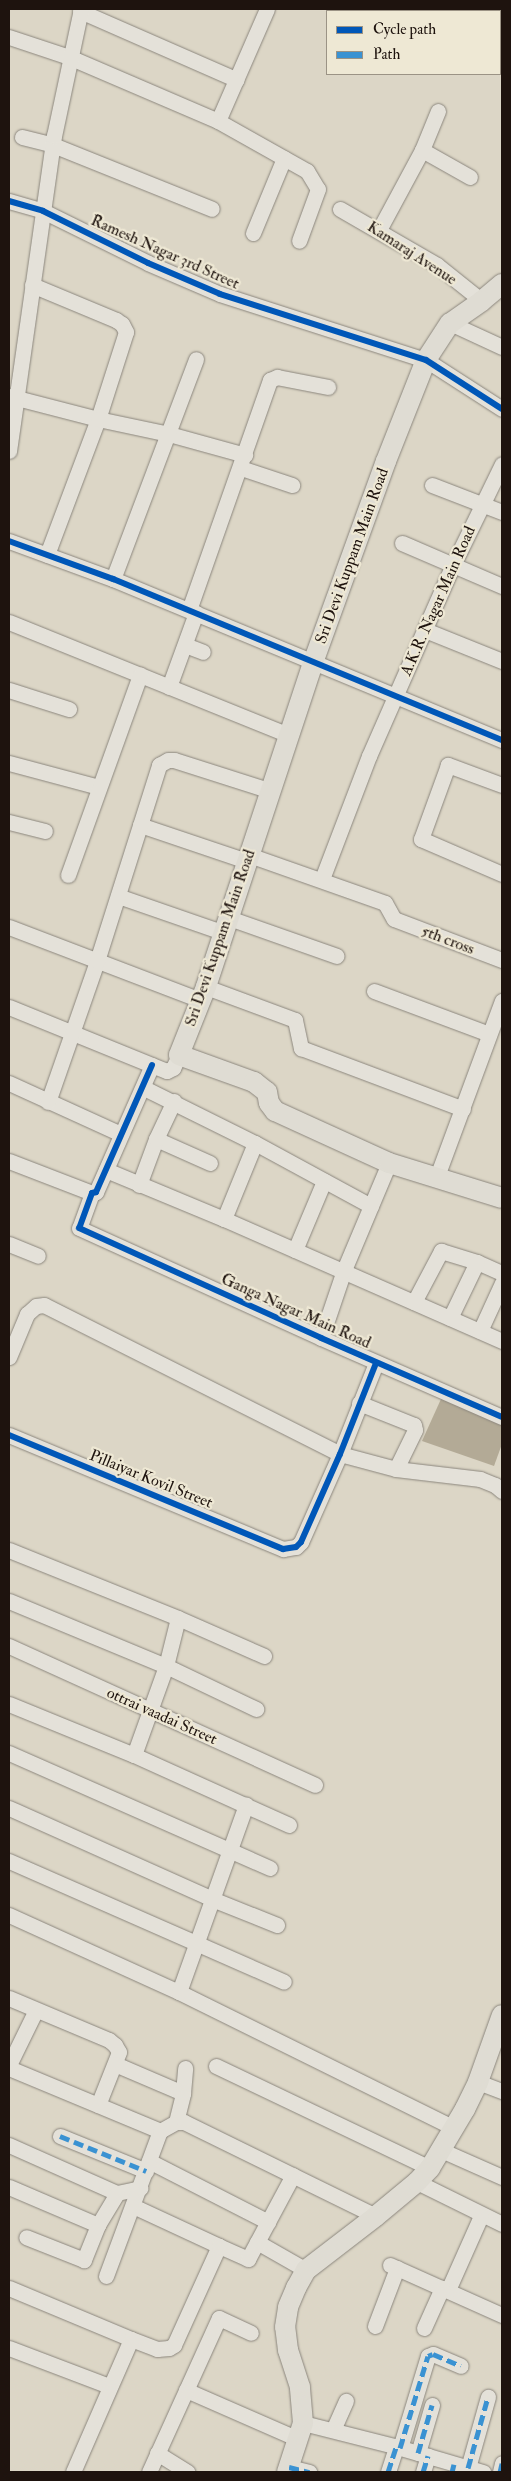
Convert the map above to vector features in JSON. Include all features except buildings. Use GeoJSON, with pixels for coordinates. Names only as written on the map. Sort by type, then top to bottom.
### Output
{"type":"FeatureCollection","features":[{"type":"Feature","properties":{"kind":"main road","name":"Sri Devi Kuppam Main Road"},"geometry":{"type":"LineString","coordinates":[[179,1055],[227,926],[314,660],[386,461],[426,360],[450,323],[482,301],[502,284]]}},
{"type":"Feature","properties":{"kind":"main road"},"geometry":{"type":"LineString","coordinates":[[179,1055],[254,1082],[267,1092],[269,1103],[275,1111],[389,1163],[502,1198]]}},
{"type":"Feature","properties":{"kind":"main road"},"geometry":{"type":"LineString","coordinates":[[288,2469],[300,2431],[300,2387],[288,2350],[285,2327],[288,2308],[296,2288],[306,2270],[376,2216],[423,2175],[454,2128],[478,2082],[500,2028]]}},
{"type":"Feature","properties":{"kind":"street"},"geometry":{"type":"LineString","coordinates":[[218,121],[267,9]]}},
{"type":"Feature","properties":{"kind":"street"},"geometry":{"type":"LineString","coordinates":[[9,451],[13,397],[53,145],[69,57],[80,10],[237,80]]}},
{"type":"Feature","properties":{"kind":"street"},"geometry":{"type":"LineString","coordinates":[[9,37],[69,57],[218,121],[307,172],[318,189],[299,241]]}},
{"type":"Feature","properties":{"kind":"street"},"geometry":{"type":"LineString","coordinates":[[379,230],[422,150],[438,111]]}},
{"type":"Feature","properties":{"kind":"street"},"geometry":{"type":"LineString","coordinates":[[22,137],[53,145],[212,209]]}},
{"type":"Feature","properties":{"kind":"street"},"geometry":{"type":"LineString","coordinates":[[422,150],[470,177]]}},
{"type":"Feature","properties":{"kind":"street"},"geometry":{"type":"LineString","coordinates":[[254,233],[284,158]]}},
{"type":"Feature","properties":{"kind":"street","name":"Ramesh Nagar 3rd Street"},"geometry":{"type":"LineString","coordinates":[[9,200],[44,211],[148,263],[220,294],[426,360],[502,409]]}},
{"type":"Feature","properties":{"kind":"street","name":"Kamaraj Avenue"},"geometry":{"type":"LineString","coordinates":[[340,209],[437,265],[482,301]]}},
{"type":"Feature","properties":{"kind":"street"},"geometry":{"type":"LineString","coordinates":[[32,285],[116,320],[125,328],[126,332],[98,419],[47,555]]}},
{"type":"Feature","properties":{"kind":"street"},"geometry":{"type":"LineString","coordinates":[[450,323],[502,347]]}},
{"type":"Feature","properties":{"kind":"street"},"geometry":{"type":"LineString","coordinates":[[113,578],[196,359]]}},
{"type":"Feature","properties":{"kind":"street"},"geometry":{"type":"LineString","coordinates":[[170,687],[185,646],[193,612],[271,379],[277,377],[328,387]]}},
{"type":"Feature","properties":{"kind":"street"},"geometry":{"type":"LineString","coordinates":[[13,397],[98,419],[169,434],[243,462],[292,485]]}},
{"type":"Feature","properties":{"kind":"street","name":"A.K.R. Nagar Main Road"},"geometry":{"type":"LineString","coordinates":[[322,879],[369,756],[453,565],[502,464]]}},
{"type":"Feature","properties":{"kind":"street"},"geometry":{"type":"LineString","coordinates":[[432,485],[502,512]]}},
{"type":"Feature","properties":{"kind":"street"},"geometry":{"type":"LineString","coordinates":[[9,541],[113,578],[314,660],[502,740]]}},
{"type":"Feature","properties":{"kind":"street"},"geometry":{"type":"LineString","coordinates":[[402,543],[502,586]]}},
{"type":"Feature","properties":{"kind":"street"},"geometry":{"type":"LineString","coordinates":[[9,622],[289,735]]}},
{"type":"Feature","properties":{"kind":"street"},"geometry":{"type":"LineString","coordinates":[[425,630],[502,661]]}},
{"type":"Feature","properties":{"kind":"street"},"geometry":{"type":"LineString","coordinates":[[185,646],[203,652]]}},
{"type":"Feature","properties":{"kind":"street"},"geometry":{"type":"LineString","coordinates":[[68,874],[140,675]]}},
{"type":"Feature","properties":{"kind":"street"},"geometry":{"type":"LineString","coordinates":[[9,690],[69,709]]}},
{"type":"Feature","properties":{"kind":"street"},"geometry":{"type":"LineString","coordinates":[[48,1102],[97,961],[159,765],[168,760],[174,760],[270,791]]}},
{"type":"Feature","properties":{"kind":"street"},"geometry":{"type":"LineString","coordinates":[[9,763],[100,787]]}},
{"type":"Feature","properties":{"kind":"street"},"geometry":{"type":"LineString","coordinates":[[502,785],[448,765],[421,839],[502,874]]}},
{"type":"Feature","properties":{"kind":"street"},"geometry":{"type":"LineString","coordinates":[[9,822],[45,831]]}},
{"type":"Feature","properties":{"kind":"street"},"geometry":{"type":"LineString","coordinates":[[140,824],[322,879]]}},
{"type":"Feature","properties":{"kind":"street","name":"5th cross"},"geometry":{"type":"LineString","coordinates":[[322,879],[385,902],[394,919],[502,960]]}},
{"type":"Feature","properties":{"kind":"street"},"geometry":{"type":"LineString","coordinates":[[118,896],[337,956]]}},
{"type":"Feature","properties":{"kind":"street"},"geometry":{"type":"LineString","coordinates":[[9,927],[97,961],[295,1020],[301,1048],[463,1109]]}},
{"type":"Feature","properties":{"kind":"street"},"geometry":{"type":"LineString","coordinates":[[374,991],[489,1034]]}},
{"type":"Feature","properties":{"kind":"street"},"geometry":{"type":"LineString","coordinates":[[436,1179],[502,1001]]}},
{"type":"Feature","properties":{"kind":"street"},"geometry":{"type":"LineString","coordinates":[[9,1007],[72,1034],[170,1071],[179,1055]]}},
{"type":"Feature","properties":{"kind":"street"},"geometry":{"type":"LineString","coordinates":[[9,1161],[92,1193],[96,1192],[120,1134],[144,1088],[152,1065]]}},
{"type":"Feature","properties":{"kind":"street"},"geometry":{"type":"LineString","coordinates":[[9,1083],[120,1134]]}},
{"type":"Feature","properties":{"kind":"street"},"geometry":{"type":"LineString","coordinates":[[144,1088],[174,1101],[255,1143],[371,1206]]}},
{"type":"Feature","properties":{"kind":"street"},"geometry":{"type":"LineString","coordinates":[[140,1185],[156,1139],[174,1101]]}},
{"type":"Feature","properties":{"kind":"street"},"geometry":{"type":"LineString","coordinates":[[156,1139],[210,1163]]}},
{"type":"Feature","properties":{"kind":"street"},"geometry":{"type":"LineString","coordinates":[[224,1219],[255,1143]]}},
{"type":"Feature","properties":{"kind":"street"},"geometry":{"type":"LineString","coordinates":[[321,1338],[344,1270],[389,1163]]}},
{"type":"Feature","properties":{"kind":"street"},"geometry":{"type":"LineString","coordinates":[[106,1170],[344,1270],[502,1341]]}},
{"type":"Feature","properties":{"kind":"street"},"geometry":{"type":"LineString","coordinates":[[295,1250],[324,1181]]}},
{"type":"Feature","properties":{"kind":"street","name":"Ganga Nagar Main Road"},"geometry":{"type":"LineString","coordinates":[[92,1193],[80,1228],[376,1363],[502,1417]]}},
{"type":"Feature","properties":{"kind":"street"},"geometry":{"type":"LineString","coordinates":[[9,1244],[38,1256]]}},
{"type":"Feature","properties":{"kind":"street"},"geometry":{"type":"LineString","coordinates":[[414,1302],[441,1251],[476,1262],[502,1273]]}},
{"type":"Feature","properties":{"kind":"street"},"geometry":{"type":"LineString","coordinates":[[450,1318],[476,1262]]}},
{"type":"Feature","properties":{"kind":"street"},"geometry":{"type":"LineString","coordinates":[[480,1331],[502,1283]]}},
{"type":"Feature","properties":{"kind":"street"},"geometry":{"type":"LineString","coordinates":[[9,1357],[27,1314],[36,1306],[44,1305],[340,1454],[396,1469],[480,1479],[495,1485],[502,1491]]}},
{"type":"Feature","properties":{"kind":"street"},"geometry":{"type":"LineString","coordinates":[[340,1454],[376,1363]]}},
{"type":"Feature","properties":{"kind":"street"},"geometry":{"type":"LineString","coordinates":[[359,1403],[414,1424],[414,1430],[396,1469]]}},
{"type":"Feature","properties":{"kind":"street","name":"Pillaiyar Kovil Street"},"geometry":{"type":"LineString","coordinates":[[9,1435],[283,1549],[296,1547],[301,1542],[340,1454]]}},
{"type":"Feature","properties":{"kind":"street"},"geometry":{"type":"LineString","coordinates":[[9,1550],[178,1618],[264,1656]]}},
{"type":"Feature","properties":{"kind":"street"},"geometry":{"type":"LineString","coordinates":[[9,1601],[166,1666],[256,1709]]}},
{"type":"Feature","properties":{"kind":"street"},"geometry":{"type":"LineString","coordinates":[[134,1755],[166,1666],[178,1618]]}},
{"type":"Feature","properties":{"kind":"street","name":"ottrai vaadai Street"},"geometry":{"type":"LineString","coordinates":[[9,1646],[315,1785]]}},
{"type":"Feature","properties":{"kind":"street"},"geometry":{"type":"LineString","coordinates":[[9,1704],[134,1755],[289,1825]]}},
{"type":"Feature","properties":{"kind":"street"},"geometry":{"type":"LineString","coordinates":[[9,1753],[270,1868]]}},
{"type":"Feature","properties":{"kind":"street"},"geometry":{"type":"LineString","coordinates":[[179,1992],[198,1944],[246,1805]]}},
{"type":"Feature","properties":{"kind":"street"},"geometry":{"type":"LineString","coordinates":[[9,1808],[212,1899],[277,1925]]}},
{"type":"Feature","properties":{"kind":"street"},"geometry":{"type":"LineString","coordinates":[[9,1861],[284,1982]]}},
{"type":"Feature","properties":{"kind":"street"},"geometry":{"type":"LineString","coordinates":[[9,1915],[179,1992],[454,2128]]}},
{"type":"Feature","properties":{"kind":"street"},"geometry":{"type":"LineString","coordinates":[[9,1998],[109,2040],[118,2049],[115,2064],[98,2105]]}},
{"type":"Feature","properties":{"kind":"street"},"geometry":{"type":"LineString","coordinates":[[36,2010],[10,2061],[98,2105],[160,2131]]}},
{"type":"Feature","properties":{"kind":"street"},"geometry":{"type":"LineString","coordinates":[[115,2064],[182,2093]]}},
{"type":"Feature","properties":{"kind":"street"},"geometry":{"type":"LineString","coordinates":[[216,2066],[423,2175],[481,2216],[502,2224]]}},
{"type":"Feature","properties":{"kind":"street"},"geometry":{"type":"LineString","coordinates":[[176,2122],[185,2068]]}},
{"type":"Feature","properties":{"kind":"street"},"geometry":{"type":"LineString","coordinates":[[478,2082],[502,2091]]}},
{"type":"Feature","properties":{"kind":"street"},"geometry":{"type":"LineString","coordinates":[[106,2276],[134,2206],[160,2131],[176,2122],[184,2122],[376,2216]]}},
{"type":"Feature","properties":{"kind":"street"},"geometry":{"type":"LineString","coordinates":[[60,2136],[147,2166],[268,2222]]}},
{"type":"Feature","properties":{"kind":"street"},"geometry":{"type":"LineString","coordinates":[[9,2145],[117,2193],[140,2188]]}},
{"type":"Feature","properties":{"kind":"street"},"geometry":{"type":"LineString","coordinates":[[441,2150],[502,2177]]}},
{"type":"Feature","properties":{"kind":"street"},"geometry":{"type":"LineString","coordinates":[[134,2206],[248,2259],[293,2175]]}},
{"type":"Feature","properties":{"kind":"street"},"geometry":{"type":"LineString","coordinates":[[9,2187],[98,2225]]}},
{"type":"Feature","properties":{"kind":"street"},"geometry":{"type":"LineString","coordinates":[[26,2237],[84,2260],[98,2225],[117,2193]]}},
{"type":"Feature","properties":{"kind":"street"},"geometry":{"type":"LineString","coordinates":[[424,2328],[481,2216]]}},
{"type":"Feature","properties":{"kind":"street"},"geometry":{"type":"LineString","coordinates":[[258,2242],[306,2270]]}},
{"type":"Feature","properties":{"kind":"street"},"geometry":{"type":"LineString","coordinates":[[9,2288],[157,2349],[169,2348],[174,2345],[219,2246]]}},
{"type":"Feature","properties":{"kind":"street"},"geometry":{"type":"LineString","coordinates":[[375,2326],[394,2267],[502,2315]]}},
{"type":"Feature","properties":{"kind":"street"},"geometry":{"type":"LineString","coordinates":[[149,2472],[217,2320],[222,2318],[251,2333]]}},
{"type":"Feature","properties":{"kind":"street"},"geometry":{"type":"LineString","coordinates":[[73,2472],[131,2339]]}},
{"type":"Feature","properties":{"kind":"street"},"geometry":{"type":"LineString","coordinates":[[9,2348],[109,2386]]}},
{"type":"Feature","properties":{"kind":"street"},"geometry":{"type":"LineString","coordinates":[[388,2472],[428,2356],[433,2354],[461,2366]]}},
{"type":"Feature","properties":{"kind":"street"},"geometry":{"type":"LineString","coordinates":[[186,2390],[300,2431],[333,2430],[398,2447],[467,2470],[488,2398]]}},
{"type":"Feature","properties":{"kind":"street"},"geometry":{"type":"LineString","coordinates":[[333,2430],[346,2401]]}},
{"type":"Feature","properties":{"kind":"street"},"geometry":{"type":"LineString","coordinates":[[423,2472],[423,2455],[432,2405]]}},
{"type":"Feature","properties":{"kind":"street"},"geometry":{"type":"LineString","coordinates":[[157,2453],[187,2472]]}},
{"type":"Feature","properties":{"kind":"street"},"geometry":{"type":"LineString","coordinates":[[500,2472],[502,2462]]}},
{"type":"Feature","properties":{"kind":"street"},"geometry":{"type":"LineString","coordinates":[[288,2469],[309,2472]]}},
{"type":"Feature","properties":{"kind":"shaded area"},"geometry":{"type":"Polygon","coordinates":[[[441,1399],[502,1424],[502,1444],[494,1466],[422,1441],[441,1399]]]}},
{"type":"Feature","properties":{"kind":"marked path"},"geometry":{"type":"LineString","coordinates":[[60,2136],[146,2171]]}},
{"type":"Feature","properties":{"kind":"marked path"},"geometry":{"type":"LineString","coordinates":[[400,2448],[428,2356],[433,2354],[461,2366]]}},
{"type":"Feature","properties":{"kind":"marked path"},"geometry":{"type":"LineString","coordinates":[[468,2468],[488,2397]]}},
{"type":"Feature","properties":{"kind":"marked path"},"geometry":{"type":"LineString","coordinates":[[418,2453],[432,2405]]}},
{"type":"Feature","properties":{"kind":"marked path"},"geometry":{"type":"LineString","coordinates":[[388,2472],[396,2447]]}},
{"type":"Feature","properties":{"kind":"marked path"},"geometry":{"type":"LineString","coordinates":[[423,2472],[428,2456]]}},
{"type":"Feature","properties":{"kind":"marked path"},"geometry":{"type":"LineString","coordinates":[[500,2472],[502,2463]]}},
{"type":"Feature","properties":{"kind":"marked path"},"geometry":{"type":"LineString","coordinates":[[452,2472],[454,2464]]}},
{"type":"Feature","properties":{"kind":"marked path"},"geometry":{"type":"LineString","coordinates":[[289,2467],[309,2472]]}},
{"type":"Feature","properties":{"kind":"cycle path"},"geometry":{"type":"LineString","coordinates":[[9,201],[43,211],[148,263],[220,294],[426,360],[502,409]]}},
{"type":"Feature","properties":{"kind":"cycle path"},"geometry":{"type":"LineString","coordinates":[[9,541],[113,579],[502,740]]}},
{"type":"Feature","properties":{"kind":"cycle path"},"geometry":{"type":"LineString","coordinates":[[152,1065],[96,1192],[92,1193],[79,1228],[321,1338],[502,1417]]}},
{"type":"Feature","properties":{"kind":"cycle path"},"geometry":{"type":"LineString","coordinates":[[9,1435],[283,1549],[296,1547],[301,1542],[340,1454],[376,1363]]}}]}
